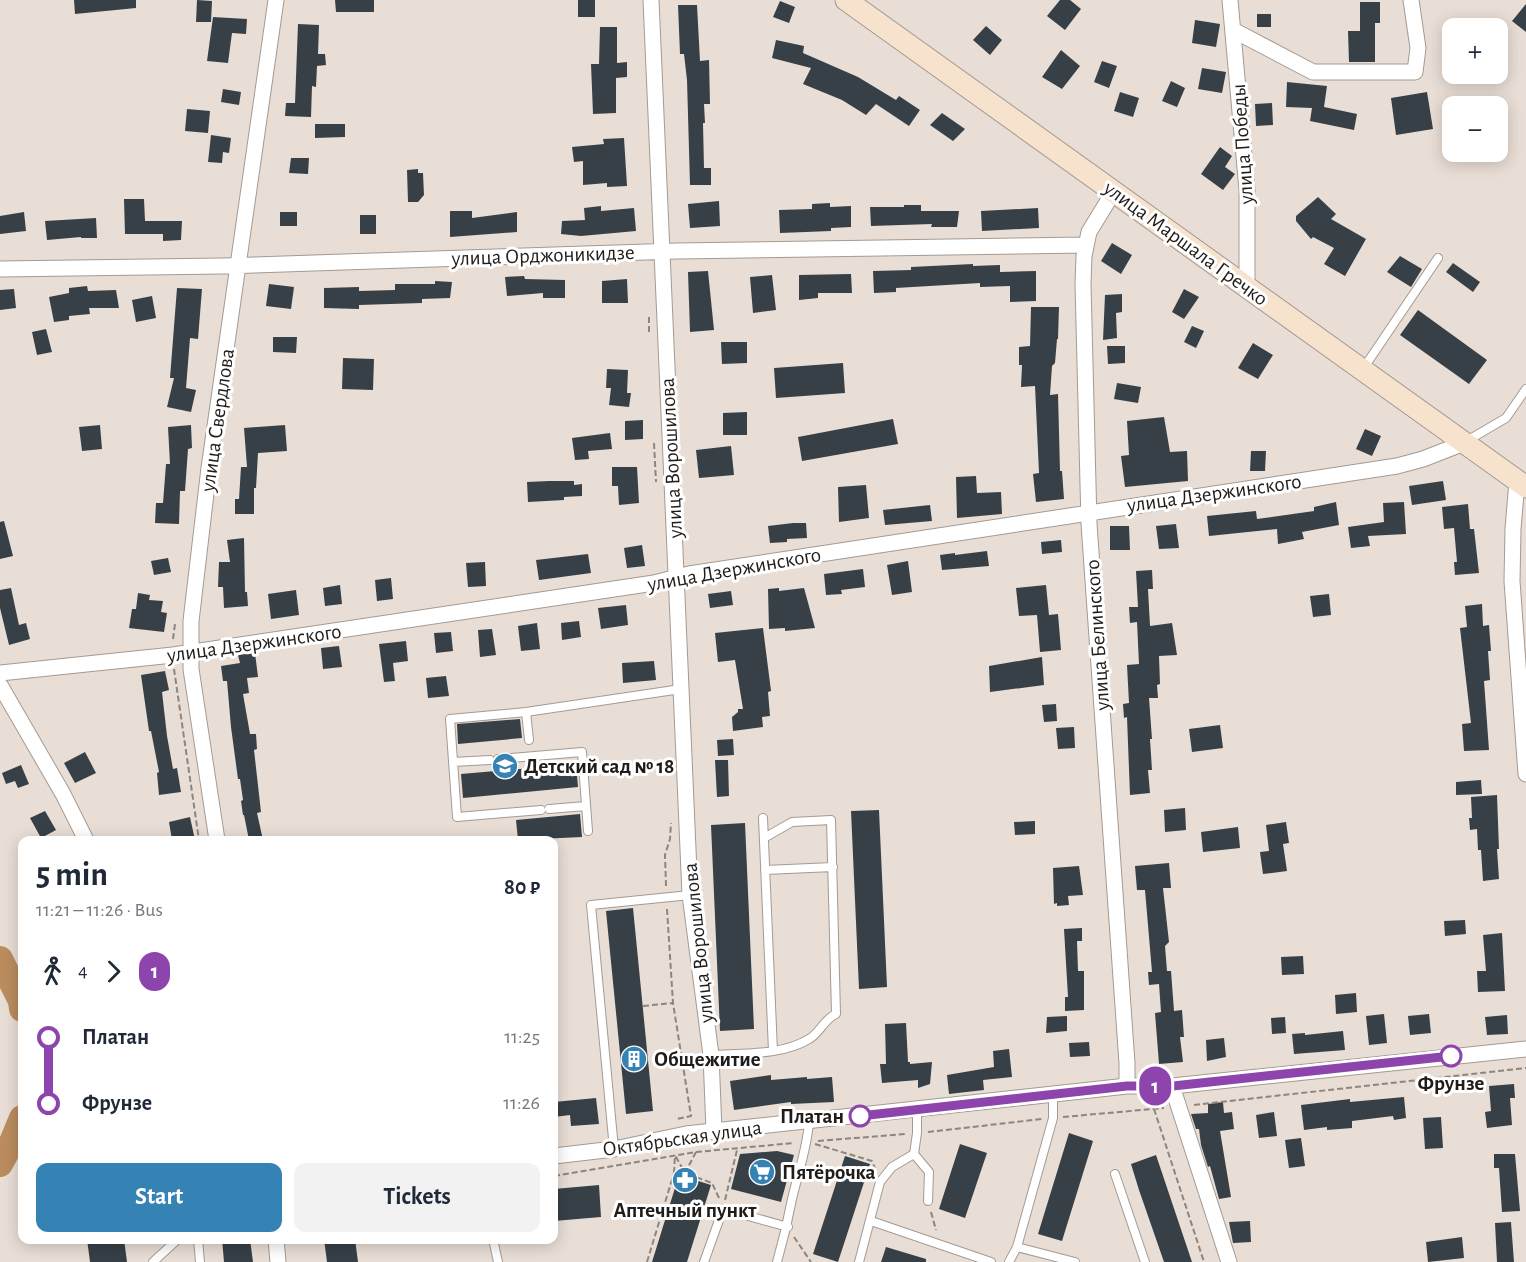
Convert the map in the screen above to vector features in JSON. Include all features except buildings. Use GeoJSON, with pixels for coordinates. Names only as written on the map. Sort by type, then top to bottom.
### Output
{"type":"FeatureCollection","features":[{"type":"Feature","properties":{"kind":"main road","name":"улица Маршала Гречко"},"geometry":{"type":"LineString","coordinates":[[846,0],[1522,484]]}},
{"type":"Feature","properties":{"kind":"street","name":"улица Свердлова"},"geometry":{"type":"LineString","coordinates":[[216,836],[190,652],[195,578],[276,0]]}},
{"type":"Feature","properties":{"kind":"street","name":"улица Ворошилова"},"geometry":{"type":"LineString","coordinates":[[651,0],[690,895],[711,1055],[714,1131]]}},
{"type":"Feature","properties":{"kind":"street","name":"улица Победы"},"geometry":{"type":"LineString","coordinates":[[1230,0],[1247,190],[1247,288]]}},
{"type":"Feature","properties":{"kind":"street"},"geometry":{"type":"LineString","coordinates":[[1233,30],[1313,72],[1415,72],[1418,48],[1411,0]]}},
{"type":"Feature","properties":{"kind":"street","name":"улица Белинского"},"geometry":{"type":"LineString","coordinates":[[1114,191],[1089,232],[1083,284],[1089,512],[1127,1052],[1127,1086]]}},
{"type":"Feature","properties":{"kind":"street","name":"улица Орджоникидзе"},"geometry":{"type":"LineString","coordinates":[[0,269],[222,266],[662,251],[1086,246]]}},
{"type":"Feature","properties":{"kind":"street","name":"улица Дзержинского"},"geometry":{"type":"LineString","coordinates":[[0,673],[172,656],[642,585],[1089,512],[1397,465],[1423,459],[1464,443]]}},
{"type":"Feature","properties":{"kind":"street"},"geometry":{"type":"LineString","coordinates":[[1522,484],[1513,529],[1512,581],[1526,774]]}},
{"type":"Feature","properties":{"kind":"street"},"geometry":{"type":"LineString","coordinates":[[0,685],[63,794],[84,836]]}},
{"type":"Feature","properties":{"kind":"street","name":"Октябрьская улица"},"geometry":{"type":"LineString","coordinates":[[558,1156],[614,1149],[686,1134],[1127,1086],[1173,1086],[1526,1049]]}},
{"type":"Feature","properties":{"kind":"street"},"geometry":{"type":"LineString","coordinates":[[1173,1086],[1229,1262]]}},
{"type":"Feature","properties":{"kind":"street"},"geometry":{"type":"LineString","coordinates":[[276,1244],[278,1262]]}},
{"type":"Feature","properties":{"kind":"lane"},"geometry":{"type":"LineString","coordinates":[[1362,370],[1438,258]]}},
{"type":"Feature","properties":{"kind":"lane"},"geometry":{"type":"LineString","coordinates":[[1464,443],[1506,418],[1526,389]]}},
{"type":"Feature","properties":{"kind":"lane"},"geometry":{"type":"LineString","coordinates":[[586,806],[457,817],[450,719],[526,712],[681,689]]}},
{"type":"Feature","properties":{"kind":"lane"},"geometry":{"type":"LineString","coordinates":[[526,712],[528,740]]}},
{"type":"Feature","properties":{"kind":"lane"},"geometry":{"type":"LineString","coordinates":[[453,762],[582,752],[588,831]]}},
{"type":"Feature","properties":{"kind":"lane"},"geometry":{"type":"LineString","coordinates":[[763,818],[773,1051]]}},
{"type":"Feature","properties":{"kind":"lane"},"geometry":{"type":"LineString","coordinates":[[711,1055],[773,1051],[808,1040],[828,1018],[836,1014],[831,820],[792,822],[764,838]]}},
{"type":"Feature","properties":{"kind":"lane"},"geometry":{"type":"LineString","coordinates":[[765,870],[833,867]]}},
{"type":"Feature","properties":{"kind":"lane"},"geometry":{"type":"LineString","coordinates":[[614,1149],[591,905],[690,895]]}},
{"type":"Feature","properties":{"kind":"lane"},"geometry":{"type":"LineString","coordinates":[[1009,1262],[1017,1247],[1053,1118],[1053,1095]]}},
{"type":"Feature","properties":{"kind":"lane"},"geometry":{"type":"LineString","coordinates":[[917,1110],[914,1154],[929,1172],[928,1201]]}},
{"type":"Feature","properties":{"kind":"lane"},"geometry":{"type":"LineString","coordinates":[[777,1262],[788,1227],[792,1198],[808,1142],[809,1122]]}},
{"type":"Feature","properties":{"kind":"lane"},"geometry":{"type":"LineString","coordinates":[[859,1262],[880,1182],[892,1167],[914,1154]]}},
{"type":"Feature","properties":{"kind":"lane"},"geometry":{"type":"LineString","coordinates":[[1115,1174],[1145,1262]]}},
{"type":"Feature","properties":{"kind":"lane"},"geometry":{"type":"LineString","coordinates":[[704,1262],[723,1209],[788,1227]]}},
{"type":"Feature","properties":{"kind":"lane"},"geometry":{"type":"LineString","coordinates":[[870,1221],[991,1262]]}},
{"type":"Feature","properties":{"kind":"lane"},"geometry":{"type":"LineString","coordinates":[[153,1262],[173,1244]]}},
{"type":"Feature","properties":{"kind":"lane"},"geometry":{"type":"LineString","coordinates":[[198,1244],[200,1262]]}},
{"type":"Feature","properties":{"kind":"lane"},"geometry":{"type":"LineString","coordinates":[[495,1244],[498,1262]]}},
{"type":"Feature","properties":{"kind":"lane"},"geometry":{"type":"LineString","coordinates":[[1017,1247],[1075,1262]]}},
{"type":"Feature","properties":{"kind":"path"},"geometry":{"type":"LineString","coordinates":[[671,819],[665,862],[673,1003],[691,1116]]}},
{"type":"Feature","properties":{"kind":"path"},"geometry":{"type":"LineString","coordinates":[[643,1006],[673,1003]]}},
{"type":"Feature","properties":{"kind":"path"},"geometry":{"type":"LineString","coordinates":[[558,1175],[696,1152],[1179,1107],[1526,1068]]}},
{"type":"Feature","properties":{"kind":"path"},"geometry":{"type":"LineString","coordinates":[[1154,1109],[1204,1262]]}},
{"type":"Feature","properties":{"kind":"path"},"geometry":{"type":"LineString","coordinates":[[808,1142],[872,1161],[880,1182]]}},
{"type":"Feature","properties":{"kind":"path"},"geometry":{"type":"LineString","coordinates":[[777,1151],[778,1145]]}},
{"type":"Feature","properties":{"kind":"path"},"geometry":{"type":"LineString","coordinates":[[723,1209],[737,1149]]}},
{"type":"Feature","properties":{"kind":"path"},"geometry":{"type":"LineString","coordinates":[[685,1173],[696,1152]]}},
{"type":"Feature","properties":{"kind":"path"},"geometry":{"type":"LineString","coordinates":[[647,1262],[675,1173],[675,1155]]}},
{"type":"Feature","properties":{"kind":"path"},"geometry":{"type":"LineString","coordinates":[[675,1155],[685,1173]]}},
{"type":"Feature","properties":{"kind":"path"},"geometry":{"type":"LineString","coordinates":[[675,1173],[685,1173],[712,1183],[723,1209]]}},
{"type":"Feature","properties":{"kind":"path"},"geometry":{"type":"LineString","coordinates":[[928,1201],[940,1245]]}},
{"type":"Feature","properties":{"kind":"path"},"geometry":{"type":"LineString","coordinates":[[788,1227],[811,1262]]}},
{"type":"Feature","properties":{"kind":"waterway"},"geometry":{"type":"LineString","coordinates":[[0,959],[18,995]]}},
{"type":"Feature","properties":{"kind":"waterway"},"geometry":{"type":"LineString","coordinates":[[0,1164],[18,1128]]}},
{"type":"Feature","properties":{"kind":"bus line","name":"1"},"geometry":{"type":"LineString","coordinates":[[860,1116],[1127,1086],[1173,1086],[1451,1056]]}},
{"type":"Feature","properties":{"kind":"place","name":"Детский сад № 18"},"geometry":{"type":"Point","coordinates":[505,766]}},
{"type":"Feature","properties":{"kind":"place","name":"Фрунзе"},"geometry":{"type":"Point","coordinates":[1451,1056]}},
{"type":"Feature","properties":{"kind":"place","name":"Общежитие"},"geometry":{"type":"Point","coordinates":[634,1059]}},
{"type":"Feature","properties":{"kind":"place","name":"Платан"},"geometry":{"type":"Point","coordinates":[860,1116]}},
{"type":"Feature","properties":{"kind":"place","name":"Пятёрочка"},"geometry":{"type":"Point","coordinates":[762,1172]}},
{"type":"Feature","properties":{"kind":"place","name":"Аптечный пункт"},"geometry":{"type":"Point","coordinates":[685,1180]}}]}
